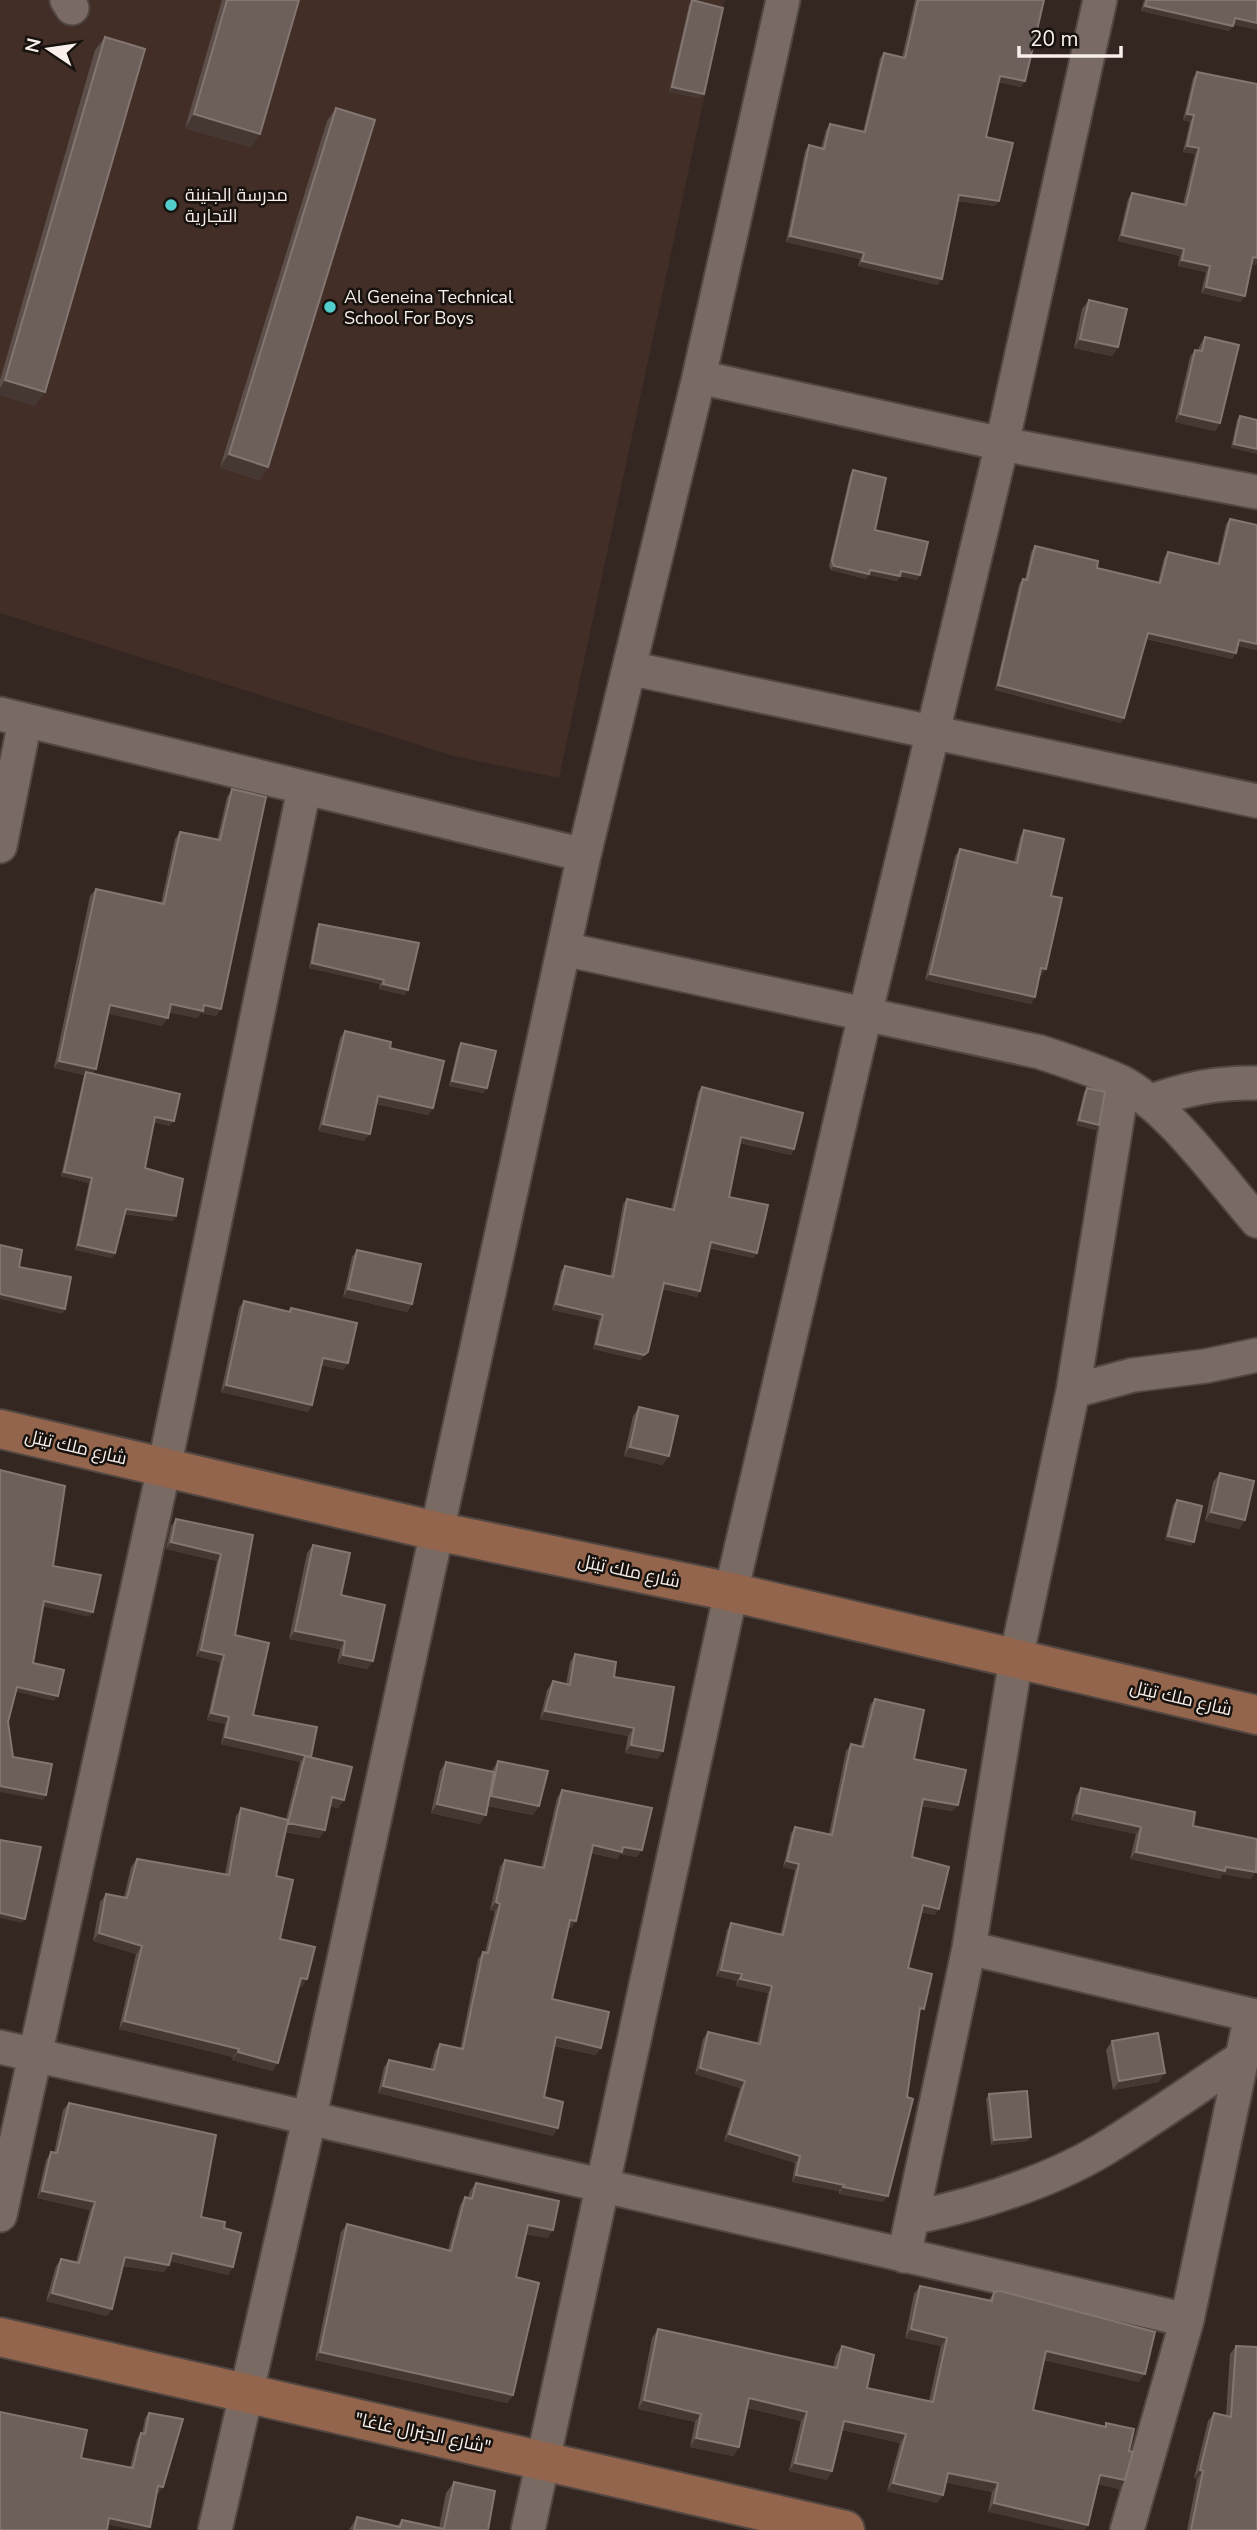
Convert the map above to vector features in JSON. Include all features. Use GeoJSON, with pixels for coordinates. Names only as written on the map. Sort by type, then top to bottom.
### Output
{"type":"FeatureCollection","features":[{"type":"Feature","properties":{"kind":"main road","name":"شارع ملك تيتل"},"geometry":{"type":"LineString","coordinates":[[0,1429],[436,1531],[731,1592],[1257,1716]]}},
{"type":"Feature","properties":{"kind":"main road","name":"\"شارع الجنرال غاغا\""},"geometry":{"type":"LineString","coordinates":[[0,2337],[845,2530]]}},
{"type":"Feature","properties":{"kind":"street"},"geometry":{"type":"LineString","coordinates":[[215,2530],[243,2394],[309,2120],[584,855],[699,377],[783,0]]}},
{"type":"Feature","properties":{"kind":"street"},"geometry":{"type":"LineString","coordinates":[[528,2530],[731,1592],[865,1015],[1002,444],[1100,0]]}},
{"type":"Feature","properties":{"kind":"street"},"geometry":{"type":"LineString","coordinates":[[699,377],[1002,444],[1257,492]]}},
{"type":"Feature","properties":{"kind":"street"},"geometry":{"type":"LineString","coordinates":[[629,667],[1257,801]]}},
{"type":"Feature","properties":{"kind":"street"},"geometry":{"type":"LineString","coordinates":[[0,846],[12,718],[584,855]]}},
{"type":"Feature","properties":{"kind":"street"},"geometry":{"type":"LineString","coordinates":[[0,2215],[164,1468],[303,789]]}},
{"type":"Feature","properties":{"kind":"street"},"geometry":{"type":"LineString","coordinates":[[564,949],[1040,1052],[1136,1092],[1174,1126],[1257,1221]]}},
{"type":"Feature","properties":{"kind":"street"},"geometry":{"type":"LineString","coordinates":[[1136,1092],[1227,1082],[1257,1083]]}},
{"type":"Feature","properties":{"kind":"street"},"geometry":{"type":"LineString","coordinates":[[904,2256],[970,1948],[1016,1659],[1136,1092]]}},
{"type":"Feature","properties":{"kind":"street"},"geometry":{"type":"LineString","coordinates":[[1073,1391],[1133,1375],[1206,1366],[1257,1354]]}},
{"type":"Feature","properties":{"kind":"street"},"geometry":{"type":"LineString","coordinates":[[970,1948],[1254,2015],[1187,2319],[1127,2530]]}},
{"type":"Feature","properties":{"kind":"street"},"geometry":{"type":"LineString","coordinates":[[0,2047],[309,2120],[603,2184],[904,2256],[1187,2319]]}},
{"type":"Feature","properties":{"kind":"street"},"geometry":{"type":"LineString","coordinates":[[912,2218],[960,2208],[1032,2184],[1102,2151],[1243,2057]]}},
{"type":"Feature","properties":{"kind":"shaded area","name":"Al Geneina Technical School For Boys"},"geometry":{"type":"Polygon","coordinates":[[[0,0],[725,0],[559,778],[454,756],[0,613],[0,0]]]}},
{"type":"Feature","properties":{"kind":"building"},"geometry":{"type":"Polygon","coordinates":[[[227,0],[299,0],[260,134],[194,114],[227,0]]]}},
{"type":"Feature","properties":{"kind":"building"},"geometry":{"type":"Polygon","coordinates":[[[692,0],[723,8],[704,94],[672,87],[692,0]]]}},
{"type":"Feature","properties":{"kind":"building"},"geometry":{"type":"Polygon","coordinates":[[[918,0],[1044,0],[1025,81],[1000,76],[986,137],[1013,143],[999,201],[959,195],[942,279],[862,261],[864,253],[790,236],[809,145],[824,149],[830,124],[865,132],[884,53],[905,58],[918,0]]]}},
{"type":"Feature","properties":{"kind":"building"},"geometry":{"type":"Polygon","coordinates":[[[1147,0],[1257,0],[1257,23],[1235,18],[1233,26],[1145,6],[1147,0]]]}},
{"type":"Feature","properties":{"kind":"building"},"geometry":{"type":"Polygon","coordinates":[[[105,37],[145,49],[45,392],[5,380],[105,37]]]}},
{"type":"Feature","properties":{"kind":"building"},"geometry":{"type":"Polygon","coordinates":[[[1197,72],[1257,84],[1257,258],[1253,257],[1245,296],[1206,287],[1210,266],[1182,260],[1184,249],[1122,235],[1132,193],[1186,205],[1199,148],[1187,146],[1194,115],[1187,114],[1197,72]]]}},
{"type":"Feature","properties":{"kind":"building"},"geometry":{"type":"Polygon","coordinates":[[[336,108],[375,120],[268,467],[229,454],[336,108]]]}},
{"type":"Feature","properties":{"kind":"building"},"geometry":{"type":"Polygon","coordinates":[[[1089,300],[1127,309],[1118,347],[1080,339],[1089,300]]]}},
{"type":"Feature","properties":{"kind":"building"},"geometry":{"type":"Polygon","coordinates":[[[1205,337],[1239,345],[1220,423],[1180,414],[1195,350],[1202,351],[1205,337]]]}},
{"type":"Feature","properties":{"kind":"building"},"geometry":{"type":"Polygon","coordinates":[[[1240,416],[1257,420],[1257,449],[1234,444],[1240,416]]]}},
{"type":"Feature","properties":{"kind":"building"},"geometry":{"type":"Polygon","coordinates":[[[853,470],[886,478],[875,530],[928,542],[920,575],[901,571],[900,576],[870,570],[869,574],[834,566],[832,561],[853,470]]]}},
{"type":"Feature","properties":{"kind":"building"},"geometry":{"type":"Polygon","coordinates":[[[1230,519],[1257,525],[1257,644],[1239,640],[1236,653],[1148,633],[1124,718],[998,685],[1023,579],[1027,580],[1035,546],[1098,561],[1097,568],[1160,583],[1168,552],[1219,564],[1230,519]]]}},
{"type":"Feature","properties":{"kind":"building"},"geometry":{"type":"Polygon","coordinates":[[[232,789],[266,797],[221,1009],[204,1005],[203,1011],[171,1004],[168,1018],[110,1005],[96,1069],[59,1061],[96,889],[164,904],[180,832],[220,840],[232,789]]]}},
{"type":"Feature","properties":{"kind":"building"},"geometry":{"type":"Polygon","coordinates":[[[1024,830],[1064,839],[1051,896],[1062,898],[1046,969],[1041,968],[1035,997],[930,974],[960,849],[1017,863],[1024,830]]]}},
{"type":"Feature","properties":{"kind":"building"},"geometry":{"type":"Polygon","coordinates":[[[319,924],[419,943],[408,990],[383,984],[384,980],[312,963],[319,924]]]}},
{"type":"Feature","properties":{"kind":"building"},"geometry":{"type":"Polygon","coordinates":[[[345,1031],[391,1042],[390,1048],[444,1061],[433,1108],[378,1096],[370,1134],[323,1124],[345,1031]]]}},
{"type":"Feature","properties":{"kind":"building"},"geometry":{"type":"Polygon","coordinates":[[[461,1043],[496,1051],[487,1088],[452,1081],[461,1043]]]}},
{"type":"Feature","properties":{"kind":"building"},"geometry":{"type":"Polygon","coordinates":[[[86,1072],[180,1094],[174,1121],[155,1117],[145,1168],[183,1179],[176,1216],[126,1209],[115,1253],[78,1245],[92,1178],[64,1172],[86,1072]]]}},
{"type":"Feature","properties":{"kind":"building"},"geometry":{"type":"Polygon","coordinates":[[[702,1087],[803,1113],[794,1149],[741,1137],[729,1197],[768,1205],[757,1253],[711,1242],[700,1291],[664,1283],[648,1352],[644,1355],[596,1344],[603,1315],[556,1304],[565,1266],[613,1277],[627,1199],[674,1210],[702,1087]]]}},
{"type":"Feature","properties":{"kind":"building"},"geometry":{"type":"Polygon","coordinates":[[[1087,1088],[1105,1092],[1099,1125],[1079,1120],[1087,1088]]]}},
{"type":"Feature","properties":{"kind":"building"},"geometry":{"type":"Polygon","coordinates":[[[0,1245],[22,1250],[19,1267],[71,1277],[65,1309],[0,1294],[0,1245]]]}},
{"type":"Feature","properties":{"kind":"building"},"geometry":{"type":"Polygon","coordinates":[[[357,1250],[421,1264],[412,1304],[348,1289],[357,1250]]]}},
{"type":"Feature","properties":{"kind":"building"},"geometry":{"type":"Polygon","coordinates":[[[244,1301],[290,1312],[291,1308],[357,1323],[348,1363],[323,1358],[312,1405],[226,1385],[244,1301]]]}},
{"type":"Feature","properties":{"kind":"building"},"geometry":{"type":"Polygon","coordinates":[[[639,1407],[678,1416],[669,1456],[630,1447],[639,1407]]]}},
{"type":"Feature","properties":{"kind":"building"},"geometry":{"type":"Polygon","coordinates":[[[0,1470],[65,1486],[53,1566],[101,1575],[93,1612],[44,1601],[33,1663],[64,1670],[58,1696],[17,1687],[8,1722],[13,1757],[52,1764],[46,1795],[0,1786],[0,1470]]]}},
{"type":"Feature","properties":{"kind":"building"},"geometry":{"type":"Polygon","coordinates":[[[1220,1473],[1254,1481],[1245,1520],[1211,1512],[1220,1473]]]}},
{"type":"Feature","properties":{"kind":"building"},"geometry":{"type":"Polygon","coordinates":[[[1177,1500],[1202,1506],[1194,1542],[1168,1536],[1177,1500]]]}},
{"type":"Feature","properties":{"kind":"building"},"geometry":{"type":"Polygon","coordinates":[[[176,1519],[253,1535],[235,1635],[269,1643],[253,1715],[317,1727],[311,1757],[225,1737],[229,1717],[211,1713],[224,1655],[201,1650],[221,1554],[171,1542],[176,1519]]]}},
{"type":"Feature","properties":{"kind":"building"},"geometry":{"type":"Polygon","coordinates":[[[313,1545],[350,1553],[341,1595],[385,1605],[373,1661],[343,1655],[345,1641],[295,1631],[313,1545]]]}},
{"type":"Feature","properties":{"kind":"building"},"geometry":{"type":"Polygon","coordinates":[[[575,1654],[616,1662],[614,1677],[674,1687],[663,1751],[631,1745],[634,1728],[545,1711],[553,1681],[570,1685],[575,1654]]]}},
{"type":"Feature","properties":{"kind":"building"},"geometry":{"type":"Polygon","coordinates":[[[875,1699],[924,1710],[914,1759],[966,1770],[958,1805],[923,1799],[912,1857],[949,1867],[939,1909],[923,1905],[908,1968],[932,1974],[924,2009],[920,2008],[907,2097],[913,2099],[888,2196],[796,2175],[800,2156],[729,2134],[745,2081],[700,2068],[708,2032],[760,2044],[772,1986],[740,1979],[742,1974],[721,1970],[731,1923],[783,1935],[799,1864],[787,1861],[795,1827],[832,1835],[851,1744],[863,1747],[875,1699]]]}},
{"type":"Feature","properties":{"kind":"building"},"geometry":{"type":"Polygon","coordinates":[[[305,1756],[352,1767],[344,1800],[332,1797],[325,1830],[288,1823],[305,1756]]]}},
{"type":"Feature","properties":{"kind":"building"},"geometry":{"type":"Polygon","coordinates":[[[498,1761],[548,1771],[539,1806],[491,1796],[498,1761]]]}},
{"type":"Feature","properties":{"kind":"building"},"geometry":{"type":"Polygon","coordinates":[[[446,1762],[494,1772],[486,1815],[437,1804],[446,1762]]]}},
{"type":"Feature","properties":{"kind":"building"},"geometry":{"type":"Polygon","coordinates":[[[1081,1788],[1195,1812],[1193,1826],[1257,1839],[1256,1872],[1226,1867],[1225,1871],[1136,1852],[1141,1827],[1076,1813],[1081,1788]]]}},
{"type":"Feature","properties":{"kind":"building"},"geometry":{"type":"Polygon","coordinates":[[[562,1790],[652,1808],[642,1850],[623,1847],[622,1852],[593,1845],[576,1921],[570,1920],[552,1999],[609,2012],[601,2048],[556,2037],[544,2097],[563,2102],[558,2128],[383,2086],[389,2060],[434,2070],[440,2044],[463,2049],[483,1952],[488,1953],[500,1904],[496,1902],[505,1860],[544,1868],[562,1790]]]}},
{"type":"Feature","properties":{"kind":"building"},"geometry":{"type":"Polygon","coordinates":[[[241,1808],[288,1820],[276,1876],[293,1880],[280,1939],[315,1947],[307,1979],[301,1978],[278,2063],[238,2052],[239,2049],[124,2021],[142,1946],[99,1933],[106,1894],[127,1898],[137,1859],[229,1875],[241,1808]]]}},
{"type":"Feature","properties":{"kind":"building"},"geometry":{"type":"Polygon","coordinates":[[[0,1840],[41,1847],[25,1919],[0,1913],[0,1840]]]}},
{"type":"Feature","properties":{"kind":"building"},"geometry":{"type":"Polygon","coordinates":[[[1158,2033],[1165,2073],[1119,2081],[1112,2041],[1158,2033]]]}},
{"type":"Feature","properties":{"kind":"building"},"geometry":{"type":"Polygon","coordinates":[[[1027,2091],[1031,2137],[994,2140],[989,2094],[1027,2091]]]}},
{"type":"Feature","properties":{"kind":"building"},"geometry":{"type":"Polygon","coordinates":[[[69,2103],[216,2135],[201,2217],[225,2222],[224,2228],[241,2233],[233,2267],[172,2253],[169,2265],[125,2257],[112,2309],[52,2293],[61,2259],[79,2263],[95,2202],[42,2191],[51,2152],[57,2153],[69,2103]]]}},
{"type":"Feature","properties":{"kind":"building"},"geometry":{"type":"Polygon","coordinates":[[[476,2183],[559,2201],[553,2230],[528,2225],[516,2277],[539,2283],[513,2395],[320,2352],[347,2224],[451,2251],[465,2197],[472,2199],[476,2183]]]}},
{"type":"Feature","properties":{"kind":"building"},"geometry":{"type":"Polygon","coordinates":[[[920,2286],[992,2301],[994,2292],[1000,2291],[1155,2332],[1145,2374],[1046,2351],[1033,2410],[1106,2427],[1106,2423],[1134,2429],[1129,2451],[1133,2452],[1125,2480],[1100,2475],[1088,2525],[994,2503],[998,2483],[948,2473],[943,2495],[893,2483],[906,2434],[844,2421],[832,2471],[795,2463],[807,2412],[749,2398],[739,2447],[696,2438],[701,2414],[644,2400],[658,2329],[837,2368],[842,2346],[874,2355],[867,2388],[933,2402],[947,2338],[911,2329],[920,2286]]]}},
{"type":"Feature","properties":{"kind":"building"},"geometry":{"type":"Polygon","coordinates":[[[1236,2346],[1257,2347],[1257,2530],[1191,2530],[1203,2471],[1200,2470],[1214,2413],[1231,2417],[1236,2346]]]}},
{"type":"Feature","properties":{"kind":"building"},"geometry":{"type":"Polygon","coordinates":[[[0,2412],[87,2430],[81,2458],[133,2468],[149,2413],[183,2419],[163,2487],[158,2486],[150,2527],[109,2518],[107,2530],[0,2530],[0,2412]]]}},
{"type":"Feature","properties":{"kind":"building"},"geometry":{"type":"Polygon","coordinates":[[[454,2482],[495,2491],[488,2530],[354,2530],[357,2517],[400,2527],[402,2520],[444,2529],[454,2482]]]}},
{"type":"Feature","properties":{"kind":"place","name":"مدرسة الجنينة التجارية"},"geometry":{"type":"Point","coordinates":[171,205]}},
{"type":"Feature","properties":{"kind":"place","name":"Al Geneina Technical School For Boys"},"geometry":{"type":"Point","coordinates":[330,307]}}]}
